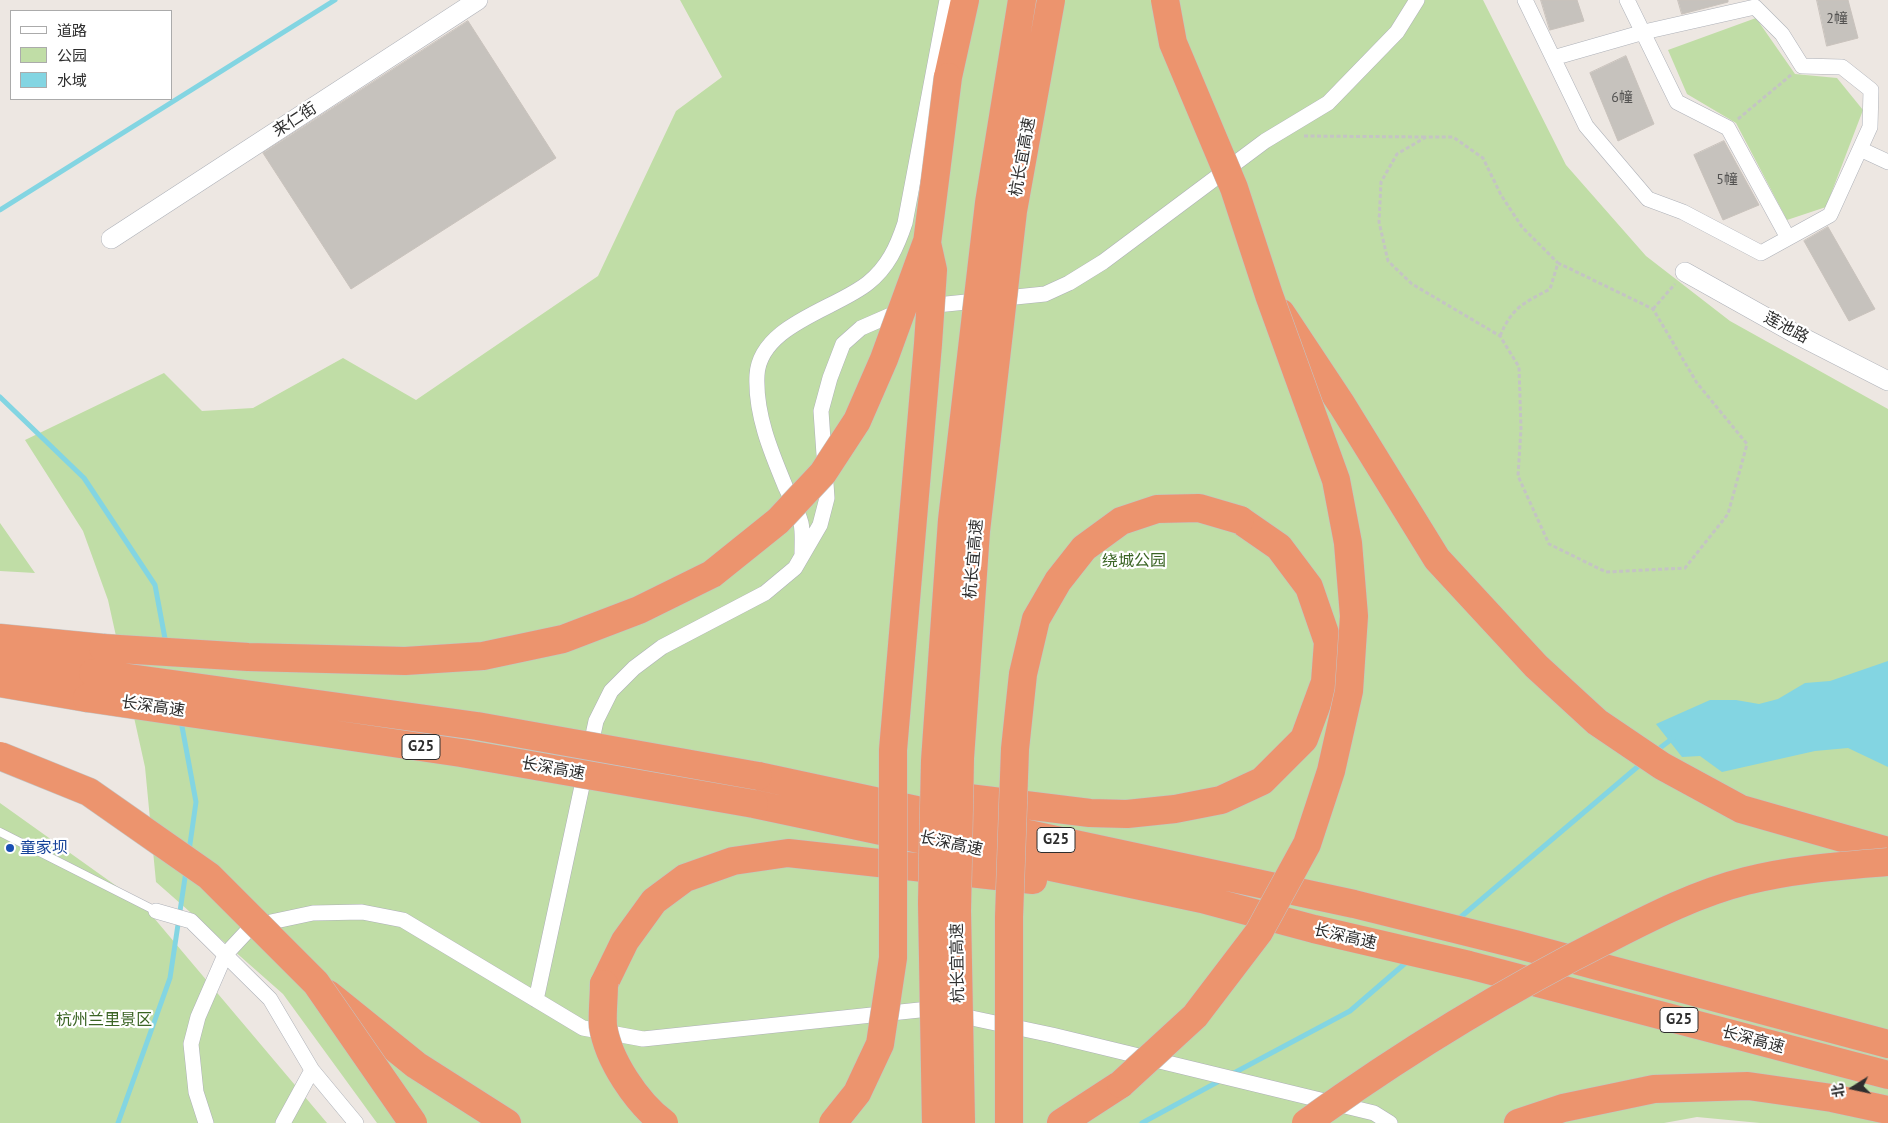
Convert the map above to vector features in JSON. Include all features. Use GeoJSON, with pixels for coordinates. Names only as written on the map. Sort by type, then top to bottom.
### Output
{"type":"FeatureCollection","features":[{"type":"Feature","properties":{"kind":"highway"},"geometry":{"type":"LineString","coordinates":[[0,638],[103,648],[248,657],[405,661],[483,656],[563,639],[639,610],[712,574],[778,521],[822,473],[857,421],[884,360],[927,243],[948,78],[964,0]]}},
{"type":"Feature","properties":{"kind":"highway","name":"杭长宜高速"},"geometry":{"type":"LineString","coordinates":[[936,1123],[932,903],[935,771],[952,530],[989,203],[1022,0]]}},
{"type":"Feature","properties":{"kind":"highway","name":"杭长宜高速"},"geometry":{"type":"LineString","coordinates":[[961,1123],[957,911],[960,758],[976,532],[1013,210],[1051,0]]}},
{"type":"Feature","properties":{"kind":"highway"},"geometry":{"type":"LineString","coordinates":[[1061,1123],[1121,1084],[1194,1016],[1259,932],[1308,844],[1331,771],[1349,690],[1354,616],[1348,543],[1336,480],[1269,295],[1234,188],[1173,43],[1165,0]]}},
{"type":"Feature","properties":{"kind":"highway"},"geometry":{"type":"LineString","coordinates":[[833,1123],[857,1093],[880,1044],[892,958],[893,750],[933,270],[927,243]]}},
{"type":"Feature","properties":{"kind":"highway"},"geometry":{"type":"LineString","coordinates":[[1269,295],[1342,405],[1437,559],[1536,666],[1597,722],[1662,766],[1741,809],[1888,851]]}},
{"type":"Feature","properties":{"kind":"highway"},"geometry":{"type":"LineString","coordinates":[[785,781],[872,786],[1090,813],[1127,814],[1175,809],[1221,800],[1262,781],[1304,739],[1325,682],[1328,642],[1309,587],[1279,548],[1240,520],[1199,508],[1157,509],[1121,521],[1084,548],[1058,581],[1036,619],[1023,674],[1015,749],[1009,917],[1009,1123]]}},
{"type":"Feature","properties":{"kind":"highway","name":"长深高速"},"geometry":{"type":"LineString","coordinates":[[0,661],[90,685],[754,804],[1202,899],[1314,929],[1469,965],[1888,1076]]}},
{"type":"Feature","properties":{"kind":"highway","name":"长深高速"},"geometry":{"type":"LineString","coordinates":[[0,683],[90,685],[477,726],[785,781],[1354,904],[1515,944],[1888,1044]]}},
{"type":"Feature","properties":{"kind":"highway"},"geometry":{"type":"LineString","coordinates":[[0,756],[89,792],[209,876],[316,983],[416,1065],[507,1123]]}},
{"type":"Feature","properties":{"kind":"highway"},"geometry":{"type":"LineString","coordinates":[[664,1123],[648,1111],[619,1072],[604,1027],[604,984],[625,941],[654,901],[685,878],[733,861],[788,853],[1202,899]]}},
{"type":"Feature","properties":{"kind":"highway"},"geometry":{"type":"LineString","coordinates":[[1306,1123],[1459,1020],[1552,967],[1672,907],[1744,881],[1810,868],[1888,862]]}},
{"type":"Feature","properties":{"kind":"highway"},"geometry":{"type":"LineString","coordinates":[[316,983],[413,1123]]}},
{"type":"Feature","properties":{"kind":"highway"},"geometry":{"type":"LineString","coordinates":[[1518,1123],[1563,1108],[1654,1088],[1748,1086],[1832,1098],[1888,1110]]}},
{"type":"Feature","properties":{"kind":"street","name":"来仁街"},"geometry":{"type":"LineString","coordinates":[[111,239],[478,0]]}},
{"type":"Feature","properties":{"kind":"street"},"geometry":{"type":"LineString","coordinates":[[802,554],[801,524],[772,456],[757,404],[757,372],[766,349],[783,332],[867,284],[887,265],[897,247],[905,223],[947,0]]}},
{"type":"Feature","properties":{"kind":"street"},"geometry":{"type":"LineString","coordinates":[[536,1000],[596,721],[611,691],[634,668],[662,647],[765,593],[795,568],[820,525],[827,498],[822,411],[830,378],[842,344],[861,328],[907,308],[1045,294],[1104,262],[1265,141],[1328,103],[1397,32],[1417,0]]}},
{"type":"Feature","properties":{"kind":"street"},"geometry":{"type":"LineString","coordinates":[[1525,0],[1553,58],[1586,126],[1648,199],[1683,212],[1761,253],[1830,214],[1870,127],[1871,90],[1842,67],[1802,66],[1782,34],[1756,3],[1553,58]]}},
{"type":"Feature","properties":{"kind":"street"},"geometry":{"type":"LineString","coordinates":[[1627,0],[1677,102],[1728,128],[1788,238]]}},
{"type":"Feature","properties":{"kind":"street"},"geometry":{"type":"LineString","coordinates":[[1860,149],[1888,162]]}},
{"type":"Feature","properties":{"kind":"street","name":"莲池路"},"geometry":{"type":"LineString","coordinates":[[1685,272],[1888,381]]}},
{"type":"Feature","properties":{"kind":"street"},"geometry":{"type":"LineString","coordinates":[[156,911],[191,921],[270,999],[312,1070],[356,1123]]}},
{"type":"Feature","properties":{"kind":"street"},"geometry":{"type":"LineString","coordinates":[[206,1123],[196,1092],[191,1044],[198,1018],[225,955],[252,926],[313,913],[362,912],[403,920],[583,1028],[643,1039],[929,1010],[1052,1035],[1374,1113],[1390,1123]]}},
{"type":"Feature","properties":{"kind":"street"},"geometry":{"type":"LineString","coordinates":[[283,1123],[312,1070]]}},
{"type":"Feature","properties":{"kind":"lane"},"geometry":{"type":"LineString","coordinates":[[0,832],[156,911]]}},
{"type":"Feature","properties":{"kind":"path"},"geometry":{"type":"LineString","coordinates":[[1728,128],[1802,66]]}},
{"type":"Feature","properties":{"kind":"path"},"geometry":{"type":"LineString","coordinates":[[1297,137],[1426,136],[1453,137],[1483,158],[1501,195],[1522,227],[1558,263],[1653,309],[1697,383],[1747,444],[1728,514],[1685,568],[1606,572],[1549,544],[1518,476],[1521,429],[1519,367],[1500,336],[1412,284],[1388,261],[1380,222],[1381,182],[1397,154],[1426,136]]}},
{"type":"Feature","properties":{"kind":"path"},"geometry":{"type":"LineString","coordinates":[[1500,336],[1508,317],[1526,303],[1550,289],[1558,263]]}},
{"type":"Feature","properties":{"kind":"path"},"geometry":{"type":"LineString","coordinates":[[1653,309],[1685,272]]}},
{"type":"Feature","properties":{"kind":"green space","name":"绕城公园"},"geometry":{"type":"Polygon","coordinates":[[[680,0],[1483,0],[1566,165],[1646,256],[1730,321],[1888,409],[1888,1123],[1760,1123],[1697,1117],[1664,1123],[377,1123],[283,994],[156,882],[145,767],[108,600],[83,531],[25,440],[164,373],[202,411],[253,408],[343,358],[416,400],[598,276],[676,111],[722,77],[680,0]]]}},
{"type":"Feature","properties":{"kind":"green space"},"geometry":{"type":"Polygon","coordinates":[[[1756,18],[1795,74],[1837,78],[1863,110],[1826,207],[1787,220],[1736,123],[1687,94],[1668,50],[1756,18]]]}},
{"type":"Feature","properties":{"kind":"green space"},"geometry":{"type":"Polygon","coordinates":[[[0,523],[35,573],[0,571],[0,523]]]}},
{"type":"Feature","properties":{"kind":"green space","name":"杭州兰里景区"},"geometry":{"type":"Polygon","coordinates":[[[0,803],[143,905],[327,1123],[0,1123],[0,803]]]}},
{"type":"Feature","properties":{"kind":"water"},"geometry":{"type":"Polygon","coordinates":[[[1888,661],[1888,767],[1848,748],[1815,751],[1722,772],[1700,756],[1682,757],[1656,724],[1710,700],[1736,700],[1759,704],[1778,699],[1805,683],[1830,681],[1888,661]]]}},
{"type":"Feature","properties":{"kind":"building"},"geometry":{"type":"Polygon","coordinates":[[[1541,0],[1577,0],[1584,21],[1550,30],[1541,0]]]}},
{"type":"Feature","properties":{"kind":"building"},"geometry":{"type":"Polygon","coordinates":[[[1678,0],[1728,0],[1728,2],[1682,14],[1678,0]]]}},
{"type":"Feature","properties":{"kind":"building"},"geometry":{"type":"Polygon","coordinates":[[[1817,0],[1848,0],[1858,38],[1827,46],[1817,0]]]}},
{"type":"Feature","properties":{"kind":"building"},"geometry":{"type":"Polygon","coordinates":[[[468,21],[556,158],[351,289],[263,153],[468,21]]]}},
{"type":"Feature","properties":{"kind":"building"},"geometry":{"type":"Polygon","coordinates":[[[1626,56],[1654,124],[1618,141],[1590,73],[1626,56]]]}},
{"type":"Feature","properties":{"kind":"building"},"geometry":{"type":"Polygon","coordinates":[[[1724,141],[1759,205],[1723,220],[1694,155],[1724,141]]]}},
{"type":"Feature","properties":{"kind":"building"},"geometry":{"type":"Polygon","coordinates":[[[1828,227],[1875,309],[1849,321],[1804,241],[1828,227]]]}},
{"type":"Feature","properties":{"kind":"waterway"},"geometry":{"type":"LineString","coordinates":[[0,210],[335,0]]}},
{"type":"Feature","properties":{"kind":"waterway"},"geometry":{"type":"LineString","coordinates":[[0,397],[84,478],[155,585],[166,644]]}},
{"type":"Feature","properties":{"kind":"waterway"},"geometry":{"type":"LineString","coordinates":[[181,721],[196,802],[189,851]]}},
{"type":"Feature","properties":{"kind":"waterway"},"geometry":{"type":"LineString","coordinates":[[1656,751],[1673,738]]}},
{"type":"Feature","properties":{"kind":"waterway"},"geometry":{"type":"LineString","coordinates":[[1456,921],[1642,763]]}},
{"type":"Feature","properties":{"kind":"waterway"},"geometry":{"type":"LineString","coordinates":[[118,1123],[170,978],[186,871]]}},
{"type":"Feature","properties":{"kind":"waterway"},"geometry":{"type":"LineString","coordinates":[[1232,1074],[1350,1011],[1409,960]]}},
{"type":"Feature","properties":{"kind":"waterway"},"geometry":{"type":"LineString","coordinates":[[1142,1123],[1223,1079]]}},
{"type":"Feature","properties":{"kind":"place","name":"童家坝"},"geometry":{"type":"Point","coordinates":[10,848]}}]}
